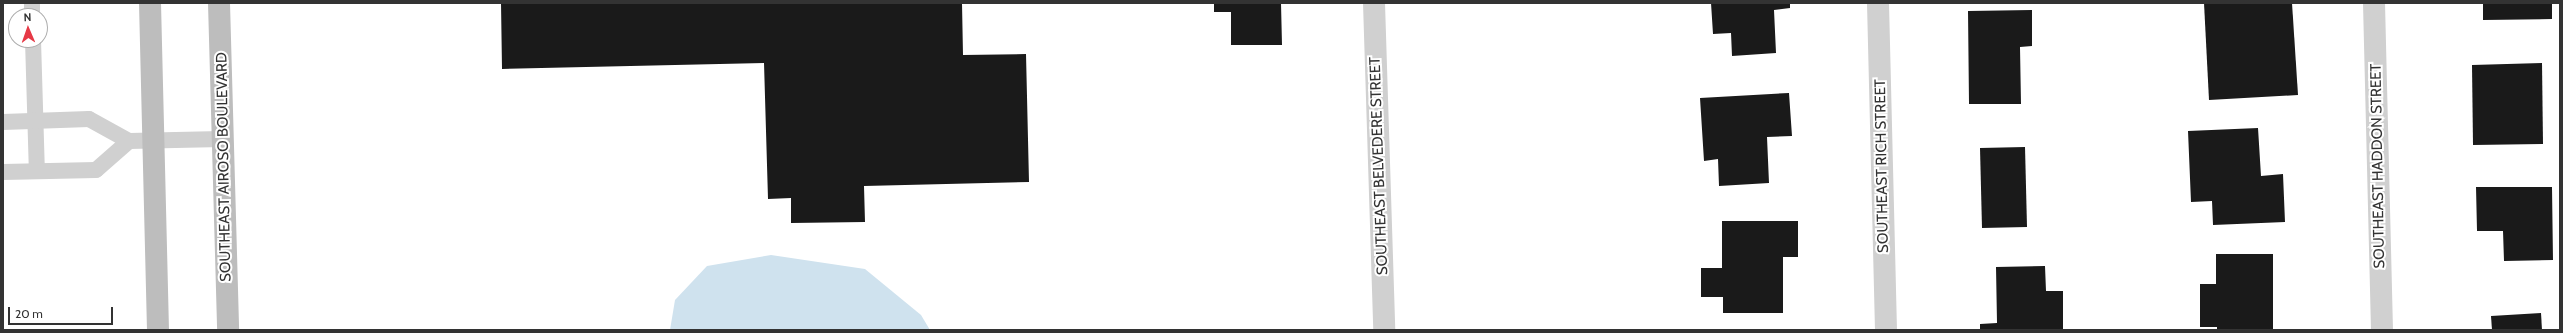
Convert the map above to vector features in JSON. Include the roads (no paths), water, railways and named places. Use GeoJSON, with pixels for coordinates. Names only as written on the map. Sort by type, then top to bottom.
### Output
{"type":"FeatureCollection","features":[{"type":"Feature","properties":{"kind":"main road"},"geometry":{"type":"LineString","coordinates":[[150,3],[156,140],[158,330]]}},
{"type":"Feature","properties":{"kind":"main road","name":"SOUTHEAST AIROSO BOULEVARD"},"geometry":{"type":"LineString","coordinates":[[219,3],[228,330]]}},
{"type":"Feature","properties":{"kind":"street","name":"SOUTHEAST BELVEDERE STREET"},"geometry":{"type":"LineString","coordinates":[[1374,3],[1384,330]]}},
{"type":"Feature","properties":{"kind":"street","name":"SOUTHEAST RICH STREET"},"geometry":{"type":"LineString","coordinates":[[1878,3],[1886,330]]}},
{"type":"Feature","properties":{"kind":"street","name":"SOUTHEAST HADDON STREET"},"geometry":{"type":"LineString","coordinates":[[2374,3],[2382,330]]}},
{"type":"Feature","properties":{"kind":"lane"},"geometry":{"type":"LineString","coordinates":[[33,48],[36,171]]}},
{"type":"Feature","properties":{"kind":"lane"},"geometry":{"type":"LineString","coordinates":[[3,122],[89,119],[129,141],[222,139]]}},
{"type":"Feature","properties":{"kind":"lane"},"geometry":{"type":"LineString","coordinates":[[3,172],[96,170],[129,141]]}},
{"type":"Feature","properties":{"kind":"water"},"geometry":{"type":"Polygon","coordinates":[[[771,255],[865,269],[921,315],[930,330],[670,330],[675,300],[707,266],[771,255]]]}}]}
